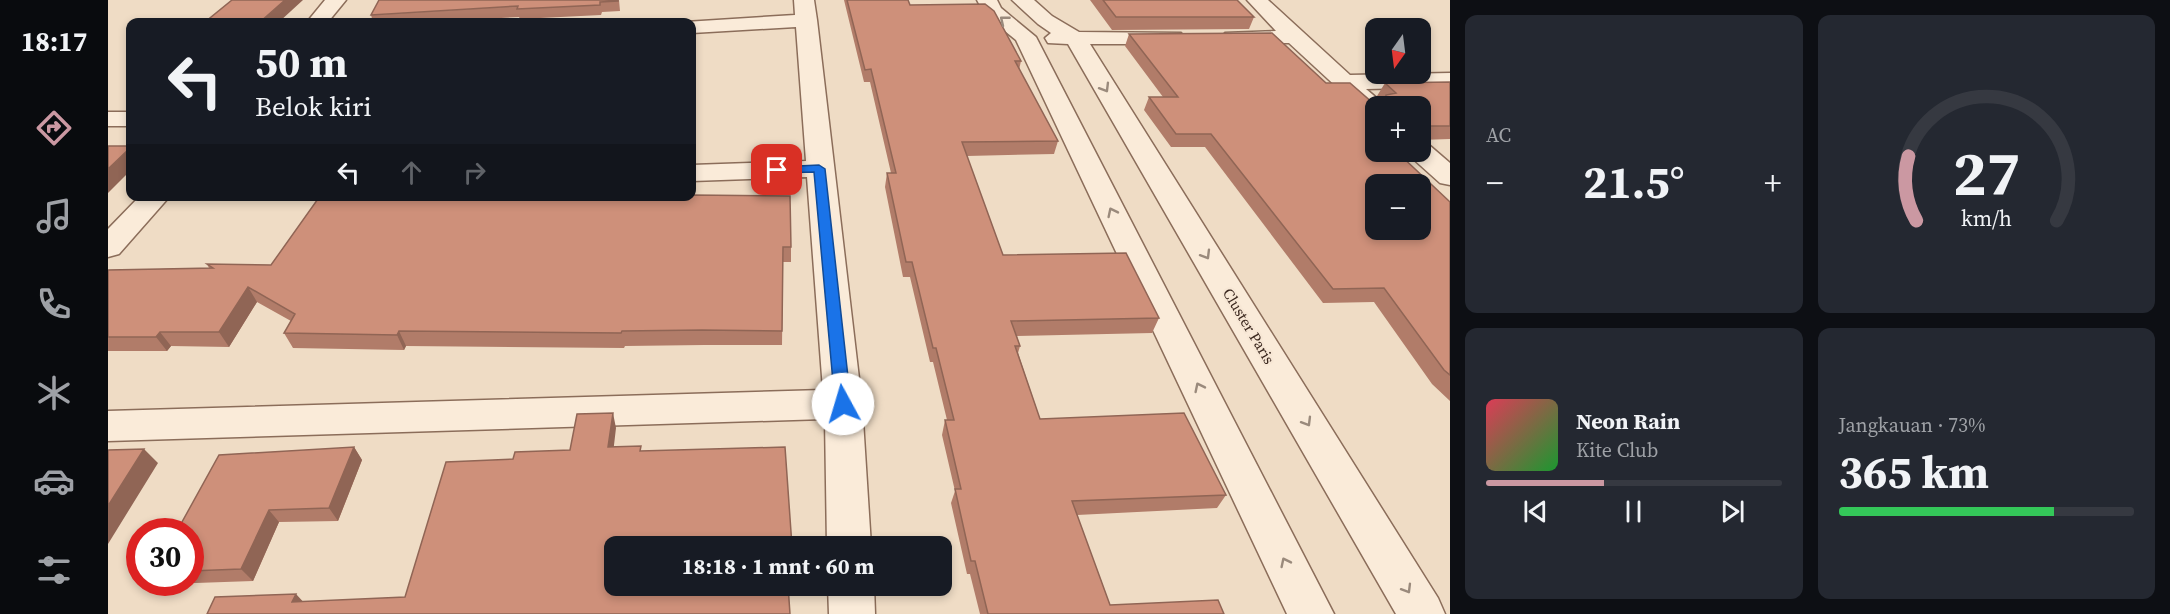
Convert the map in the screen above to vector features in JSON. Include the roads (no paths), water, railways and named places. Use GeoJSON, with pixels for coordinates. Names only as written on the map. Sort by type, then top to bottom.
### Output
{"type":"FeatureCollection","features":[{"type":"Feature","properties":{"kind":"street"},"geometry":{"type":"LineString","coordinates":[[320,18],[336,0]]}},
{"type":"Feature","properties":{"kind":"street"},"geometry":{"type":"LineString","coordinates":[[987,0],[992,11],[1024,37],[1311,614]]}},
{"type":"Feature","properties":{"kind":"street","name":"Cluster Paris"},"geometry":{"type":"LineString","coordinates":[[1022,0],[1045,20],[1075,38],[1422,614]]}},
{"type":"Feature","properties":{"kind":"street"},"geometry":{"type":"LineString","coordinates":[[1257,0],[1294,38],[1365,100]]}},
{"type":"Feature","properties":{"kind":"street"},"geometry":{"type":"LineString","coordinates":[[696,26],[806,10],[819,169],[843,404],[849,536]]}},
{"type":"Feature","properties":{"kind":"street"},"geometry":{"type":"LineString","coordinates":[[1024,37],[1190,38]]}},
{"type":"Feature","properties":{"kind":"street"},"geometry":{"type":"LineString","coordinates":[[1213,38],[1294,38]]}},
{"type":"Feature","properties":{"kind":"street"},"geometry":{"type":"LineString","coordinates":[[1344,82],[1450,80]]}},
{"type":"Feature","properties":{"kind":"street"},"geometry":{"type":"LineString","coordinates":[[108,119],[126,119]]}},
{"type":"Feature","properties":{"kind":"street"},"geometry":{"type":"LineString","coordinates":[[1431,161],[1450,177]]}},
{"type":"Feature","properties":{"kind":"street"},"geometry":{"type":"LineString","coordinates":[[696,172],[819,169]]}},
{"type":"Feature","properties":{"kind":"street"},"geometry":{"type":"LineString","coordinates":[[108,247],[151,201]]}},
{"type":"Feature","properties":{"kind":"street"},"geometry":{"type":"LineString","coordinates":[[108,426],[843,404]]}},
{"type":"Feature","properties":{"kind":"street"},"geometry":{"type":"LineString","coordinates":[[851,596],[852,614]]}}]}
